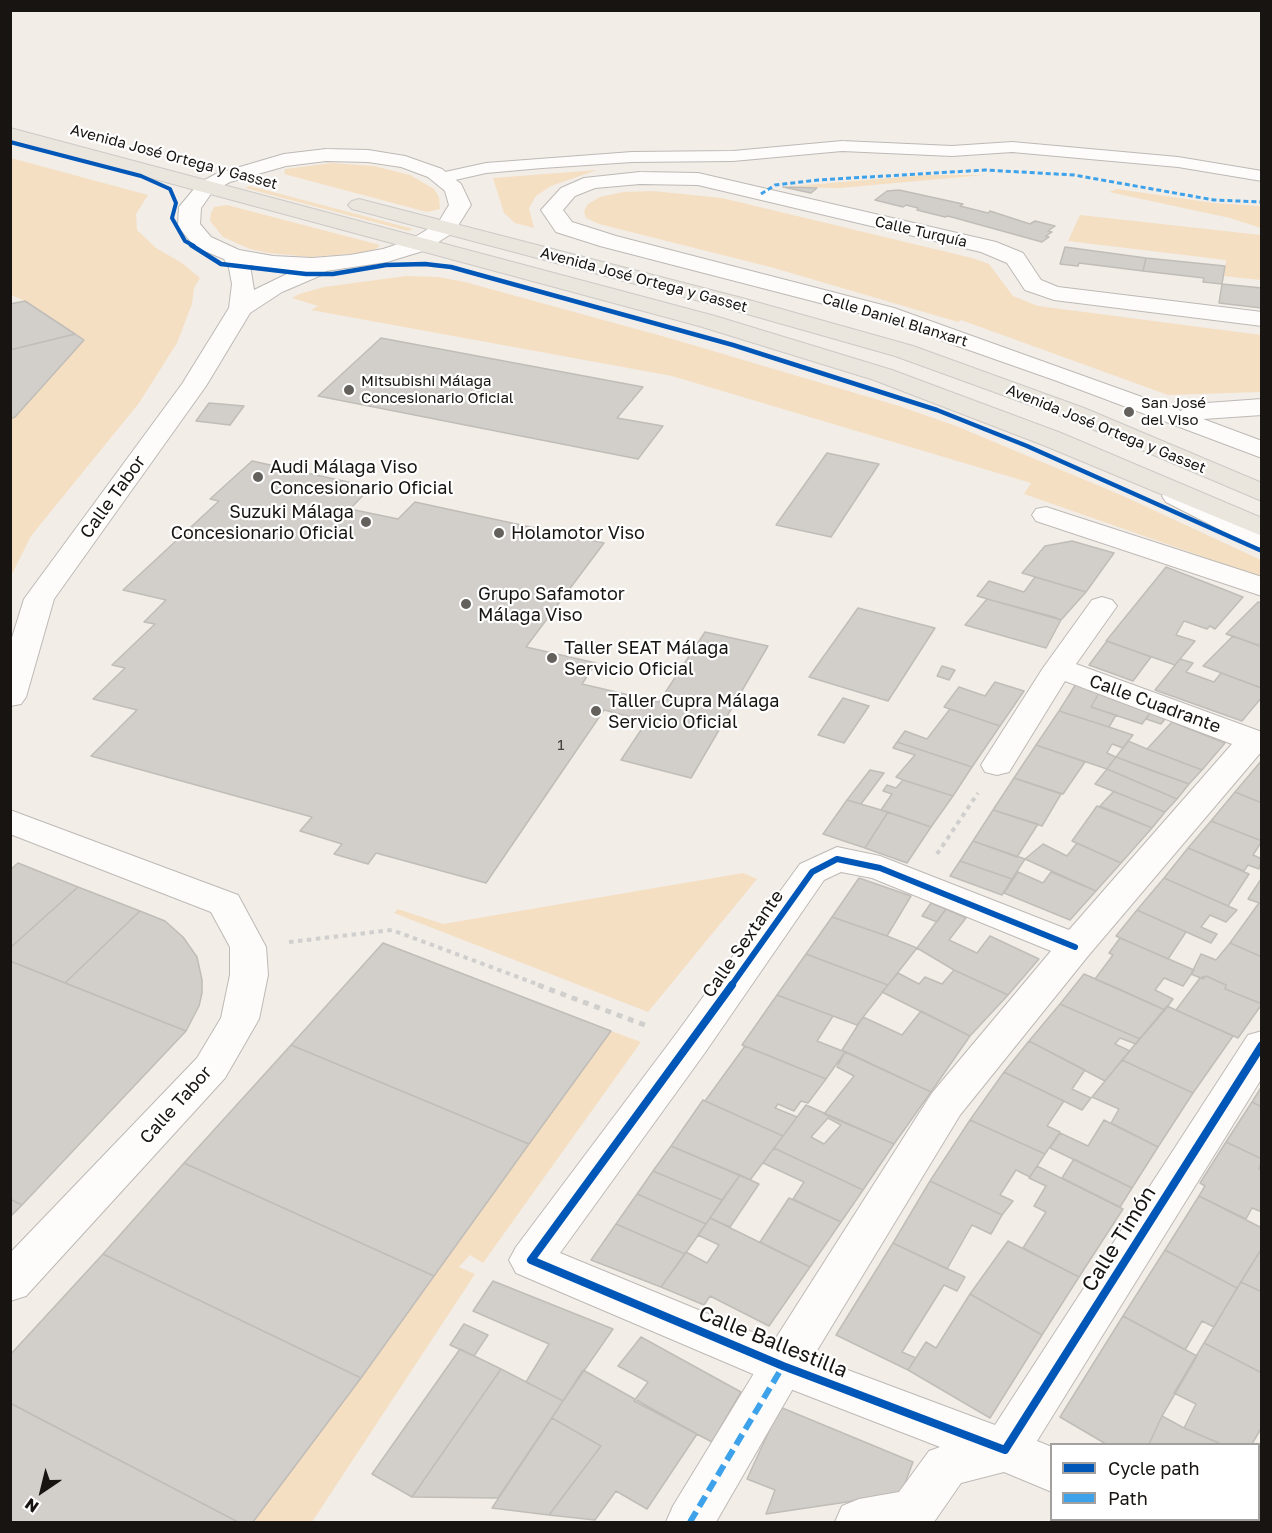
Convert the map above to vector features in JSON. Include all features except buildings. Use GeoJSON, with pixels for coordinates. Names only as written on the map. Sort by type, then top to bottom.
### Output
{"type":"FeatureCollection","features":[{"type":"Feature","properties":{"kind":"main road","name":"Avenida José Ortega y Gasset"},"geometry":{"type":"LineString","coordinates":[[10,114],[904,351],[1075,413],[1262,493]]}},
{"type":"Feature","properties":{"kind":"main road","name":"Avenida José Ortega y Gasset"},"geometry":{"type":"LineString","coordinates":[[10,134],[707,321],[883,375],[1052,440],[1262,528]]}},
{"type":"Feature","properties":{"kind":"street"},"geometry":{"type":"LineString","coordinates":[[326,156],[368,156],[405,162],[435,173],[442,178],[454,188],[460,205],[446,228],[418,244],[387,255],[331,264],[273,263],[233,255],[203,242],[189,225],[190,207],[206,187],[235,173],[284,160],[326,156]]}},
{"type":"Feature","properties":{"kind":"street","name":"Calle Turquía"},"geometry":{"type":"LineString","coordinates":[[568,192],[602,180],[698,179],[988,247],[1015,258],[1033,285],[1054,293],[1262,318]]}},
{"type":"Feature","properties":{"kind":"street","name":"Calle Daniel Blanxart"},"geometry":{"type":"LineString","coordinates":[[568,192],[552,210],[564,227],[608,242],[886,314],[1066,376],[1262,450]]}},
{"type":"Feature","properties":{"kind":"street","name":"Calle Tabor"},"geometry":{"type":"LineString","coordinates":[[233,255],[240,268],[243,284],[241,308]]}},
{"type":"Feature","properties":{"kind":"street","name":"Calle Tabor"},"geometry":{"type":"LineString","coordinates":[[10,697],[39,599],[193,386],[241,308],[274,287],[331,264]]}},
{"type":"Feature","properties":{"kind":"street"},"geometry":{"type":"LineString","coordinates":[[1193,412],[1262,407]]}},
{"type":"Feature","properties":{"kind":"street","name":"Avenida José Ortega y Gasset"},"geometry":{"type":"LineString","coordinates":[[1123,470],[1262,540]]}},
{"type":"Feature","properties":{"kind":"street"},"geometry":{"type":"LineString","coordinates":[[1046,515],[1262,587]]}},
{"type":"Feature","properties":{"kind":"street"},"geometry":{"type":"LineString","coordinates":[[997,765],[1058,668],[1102,606]]}},
{"type":"Feature","properties":{"kind":"street","name":"Calle Cuadrante"},"geometry":{"type":"LineString","coordinates":[[1058,668],[1253,740],[1075,947]]}},
{"type":"Feature","properties":{"kind":"street","name":"Calle Tabor"},"geometry":{"type":"LineString","coordinates":[[10,821],[225,904],[248,947],[249,975],[240,1019],[211,1068],[10,1283]]}},
{"type":"Feature","properties":{"kind":"street","name":"Calle Sextante"},"geometry":{"type":"LineString","coordinates":[[531,1260],[813,872],[837,859],[880,868],[1075,947]]}},
{"type":"Feature","properties":{"kind":"street"},"geometry":{"type":"LineString","coordinates":[[690,1522],[783,1366],[946,1104],[1075,947]]}},
{"type":"Feature","properties":{"kind":"street","name":"Calle Timón"},"geometry":{"type":"LineString","coordinates":[[1005,1450],[1262,1045]]}},
{"type":"Feature","properties":{"kind":"street","name":"Calle Ballestilla"},"geometry":{"type":"LineString","coordinates":[[531,1260],[783,1366],[1050,1469]]}},
{"type":"Feature","properties":{"kind":"street"},"geometry":{"type":"LineString","coordinates":[[859,1522],[915,1517],[946,1466],[1005,1450]]}},
{"type":"Feature","properties":{"kind":"lane"},"geometry":{"type":"LineString","coordinates":[[442,178],[486,168],[542,163],[632,157],[732,156],[843,146],[952,151],[1012,147],[1178,162],[1262,176]]}},
{"type":"Feature","properties":{"kind":"path"},"geometry":{"type":"LineString","coordinates":[[934,859],[979,792]]}},
{"type":"Feature","properties":{"kind":"path"},"geometry":{"type":"LineString","coordinates":[[248,947],[392,930],[654,1029]]}},
{"type":"Feature","properties":{"kind":"shaded area"},"geometry":{"type":"Polygon","coordinates":[[[11,158],[148,195],[136,214],[137,230],[156,248],[182,263],[200,278],[194,288],[192,304],[177,343],[139,403],[31,536],[11,576],[11,419],[84,340],[25,301],[11,295],[11,158]]]}},
{"type":"Feature","properties":{"kind":"shaded area"},"geometry":{"type":"Polygon","coordinates":[[[332,163],[374,166],[410,175],[434,189],[439,197],[440,209],[427,212],[284,174],[285,169],[332,163]]]}},
{"type":"Feature","properties":{"kind":"shaded area"},"geometry":{"type":"Polygon","coordinates":[[[597,170],[551,186],[536,196],[529,208],[534,228],[515,223],[504,213],[493,178],[597,170]]]}},
{"type":"Feature","properties":{"kind":"shaded area"},"geometry":{"type":"Polygon","coordinates":[[[926,175],[984,175],[840,188],[783,187],[926,175]]]}},
{"type":"Feature","properties":{"kind":"shaded area"},"geometry":{"type":"Polygon","coordinates":[[[250,186],[413,229],[408,231],[245,188],[250,186]]]}},
{"type":"Feature","properties":{"kind":"shaded area"},"geometry":{"type":"Polygon","coordinates":[[[1117,189],[1214,203],[1261,206],[1261,228],[1230,218],[1109,192],[1117,189]]]}},
{"type":"Feature","properties":{"kind":"shaded area"},"geometry":{"type":"Polygon","coordinates":[[[653,191],[722,198],[972,258],[989,264],[1013,296],[1038,306],[1261,335],[1261,392],[1168,395],[961,320],[958,322],[774,268],[599,224],[586,218],[584,211],[588,204],[600,197],[623,192],[653,191]]]}},
{"type":"Feature","properties":{"kind":"shaded area"},"geometry":{"type":"Polygon","coordinates":[[[227,205],[380,245],[375,250],[359,253],[311,257],[250,249],[223,237],[210,221],[214,207],[227,205]]]}},
{"type":"Feature","properties":{"kind":"shaded area"},"geometry":{"type":"Polygon","coordinates":[[[1080,215],[1261,235],[1261,280],[1224,276],[1226,260],[1068,241],[1080,215]]]}},
{"type":"Feature","properties":{"kind":"shaded area"},"geometry":{"type":"Polygon","coordinates":[[[406,276],[438,277],[465,282],[669,338],[899,406],[956,426],[1121,495],[1261,560],[1261,577],[1024,494],[1031,483],[672,376],[311,310],[318,306],[292,298],[324,287],[406,276]]]}},
{"type":"Feature","properties":{"kind":"shaded area"},"geometry":{"type":"Polygon","coordinates":[[[743,873],[757,879],[648,1012],[394,913],[398,909],[443,924],[743,873]]]}},
{"type":"Feature","properties":{"kind":"shaded area"},"geometry":{"type":"Polygon","coordinates":[[[611,1031],[641,1042],[483,1263],[470,1255],[459,1267],[475,1274],[312,1522],[253,1522],[611,1031]]]}},
{"type":"Feature","properties":{"kind":"marked path"},"geometry":{"type":"LineString","coordinates":[[761,194],[775,185],[818,180],[985,170],[1074,175],[1214,200],[1262,202]]}},
{"type":"Feature","properties":{"kind":"marked path"},"geometry":{"type":"LineString","coordinates":[[690,1522],[783,1366]]}},
{"type":"Feature","properties":{"kind":"cycle path"},"geometry":{"type":"LineString","coordinates":[[10,142],[141,176],[170,189],[176,203],[172,218],[185,241],[221,264],[306,274],[333,274],[386,265],[425,264],[451,267],[733,345],[937,410],[1027,446],[1262,551]]}},
{"type":"Feature","properties":{"kind":"cycle path"},"geometry":{"type":"LineString","coordinates":[[1075,947],[880,868],[837,859],[812,872],[690,1044],[531,1260],[783,1366],[1005,1450],[1262,1045]]}},
{"type":"Feature","properties":{"kind":"place","name":"Mitsubishi Málaga Concesionario Oficial"},"geometry":{"type":"Point","coordinates":[349,390]}},
{"type":"Feature","properties":{"kind":"place","name":"San José del Viso"},"geometry":{"type":"Point","coordinates":[1129,412]}},
{"type":"Feature","properties":{"kind":"place","name":"Audi Málaga Viso Concesionario Oficial"},"geometry":{"type":"Point","coordinates":[258,477]}},
{"type":"Feature","properties":{"kind":"place","name":"Suzuki Málaga Concesionario Oficial"},"geometry":{"type":"Point","coordinates":[366,522]}},
{"type":"Feature","properties":{"kind":"place","name":"Holamotor Viso"},"geometry":{"type":"Point","coordinates":[499,533]}},
{"type":"Feature","properties":{"kind":"place","name":"Grupo Safamotor Málaga Viso"},"geometry":{"type":"Point","coordinates":[466,604]}},
{"type":"Feature","properties":{"kind":"place","name":"Taller SEAT Málaga Servicio Oficial"},"geometry":{"type":"Point","coordinates":[552,658]}},
{"type":"Feature","properties":{"kind":"place","name":"Taller Cupra Málaga Servicio Oficial"},"geometry":{"type":"Point","coordinates":[596,711]}}]}
